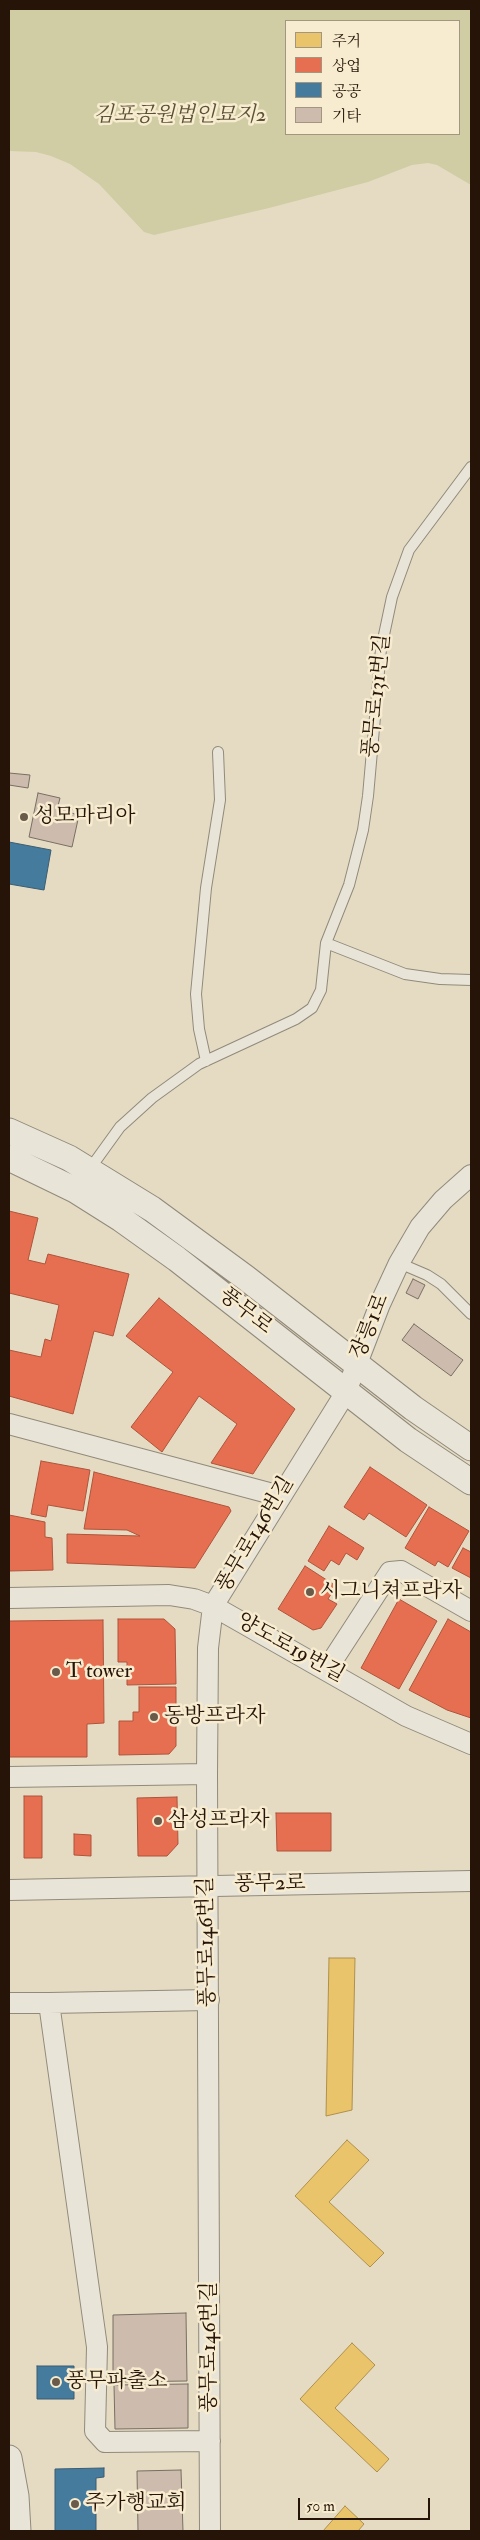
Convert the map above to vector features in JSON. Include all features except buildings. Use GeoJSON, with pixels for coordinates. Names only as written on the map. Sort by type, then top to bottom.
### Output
{"type":"FeatureCollection","features":[{"type":"Feature","properties":{"kind":"street","name":"풍무로"},"geometry":{"type":"LineString","coordinates":[[9,1130],[89,1170],[144,1204],[188,1235],[356,1365],[471,1448]]}},
{"type":"Feature","properties":{"kind":"street","name":"풍무로"},"geometry":{"type":"LineString","coordinates":[[9,1158],[75,1190],[121,1218],[177,1259],[408,1440],[471,1482]]}},
{"type":"Feature","properties":{"kind":"street","name":"장릉1로"},"geometry":{"type":"LineString","coordinates":[[346,1392],[399,1262],[420,1227],[443,1200],[471,1175]]}},
{"type":"Feature","properties":{"kind":"street","name":"풍무로146번길"},"geometry":{"type":"LineString","coordinates":[[210,2531],[207,1774],[208,1648],[213,1606],[346,1392]]}},
{"type":"Feature","properties":{"kind":"street"},"geometry":{"type":"LineString","coordinates":[[9,1424],[280,1496]]}},
{"type":"Feature","properties":{"kind":"street"},"geometry":{"type":"LineString","coordinates":[[327,1669],[390,1572],[401,1571],[471,1610]]}},
{"type":"Feature","properties":{"kind":"street","name":"양도로19번길"},"geometry":{"type":"LineString","coordinates":[[9,1598],[169,1595],[194,1599],[213,1606],[327,1669],[406,1716],[471,1744]]}},
{"type":"Feature","properties":{"kind":"street"},"geometry":{"type":"LineString","coordinates":[[9,1777],[207,1774]]}},
{"type":"Feature","properties":{"kind":"street","name":"풍무2로"},"geometry":{"type":"LineString","coordinates":[[9,1890],[471,1881]]}},
{"type":"Feature","properties":{"kind":"street"},"geometry":{"type":"LineString","coordinates":[[9,2003],[209,2000]]}},
{"type":"Feature","properties":{"kind":"street"},"geometry":{"type":"LineString","coordinates":[[49,2003],[97,2347],[95,2431],[105,2442],[210,2441]]}},
{"type":"Feature","properties":{"kind":"street"},"geometry":{"type":"LineString","coordinates":[[9,2458],[16,2496],[18,2531]]}},
{"type":"Feature","properties":{"kind":"lane","name":"풍무로131번길"},"geometry":{"type":"LineString","coordinates":[[89,1170],[108,1143],[133,1115],[152,1098],[206,1061],[296,1019],[312,1008],[321,990],[326,943],[349,885],[363,830],[368,796],[381,649],[392,597],[409,550],[471,467]]}},
{"type":"Feature","properties":{"kind":"lane"},"geometry":{"type":"LineString","coordinates":[[206,1061],[199,1029],[196,994],[206,888],[220,800],[218,752]]}},
{"type":"Feature","properties":{"kind":"lane"},"geometry":{"type":"LineString","coordinates":[[326,943],[405,974],[440,979],[471,980]]}},
{"type":"Feature","properties":{"kind":"lane"},"geometry":{"type":"LineString","coordinates":[[399,1262],[441,1284],[471,1314]]}},
{"type":"Feature","properties":{"kind":"green space","name":"김포공원법인묘지2"},"geometry":{"type":"Polygon","coordinates":[[[9,9],[471,9],[471,185],[437,165],[428,163],[412,165],[368,182],[154,235],[144,232],[99,184],[70,164],[36,152],[9,151],[9,9]]]}},
{"type":"Feature","properties":{"kind":"place","name":"성모마리아"},"geometry":{"type":"Point","coordinates":[24,817]}},
{"type":"Feature","properties":{"kind":"place","name":"시그니쳐프라자"},"geometry":{"type":"Point","coordinates":[310,1592]}},
{"type":"Feature","properties":{"kind":"place","name":"T tower"},"geometry":{"type":"Point","coordinates":[56,1672]}},
{"type":"Feature","properties":{"kind":"place","name":"동방프라자"},"geometry":{"type":"Point","coordinates":[154,1717]}},
{"type":"Feature","properties":{"kind":"place","name":"삼성프라자"},"geometry":{"type":"Point","coordinates":[158,1821]}},
{"type":"Feature","properties":{"kind":"place","name":"풍무파출소"},"geometry":{"type":"Point","coordinates":[56,2382]}},
{"type":"Feature","properties":{"kind":"place","name":"주가행교회"},"geometry":{"type":"Point","coordinates":[75,2504]}}]}
